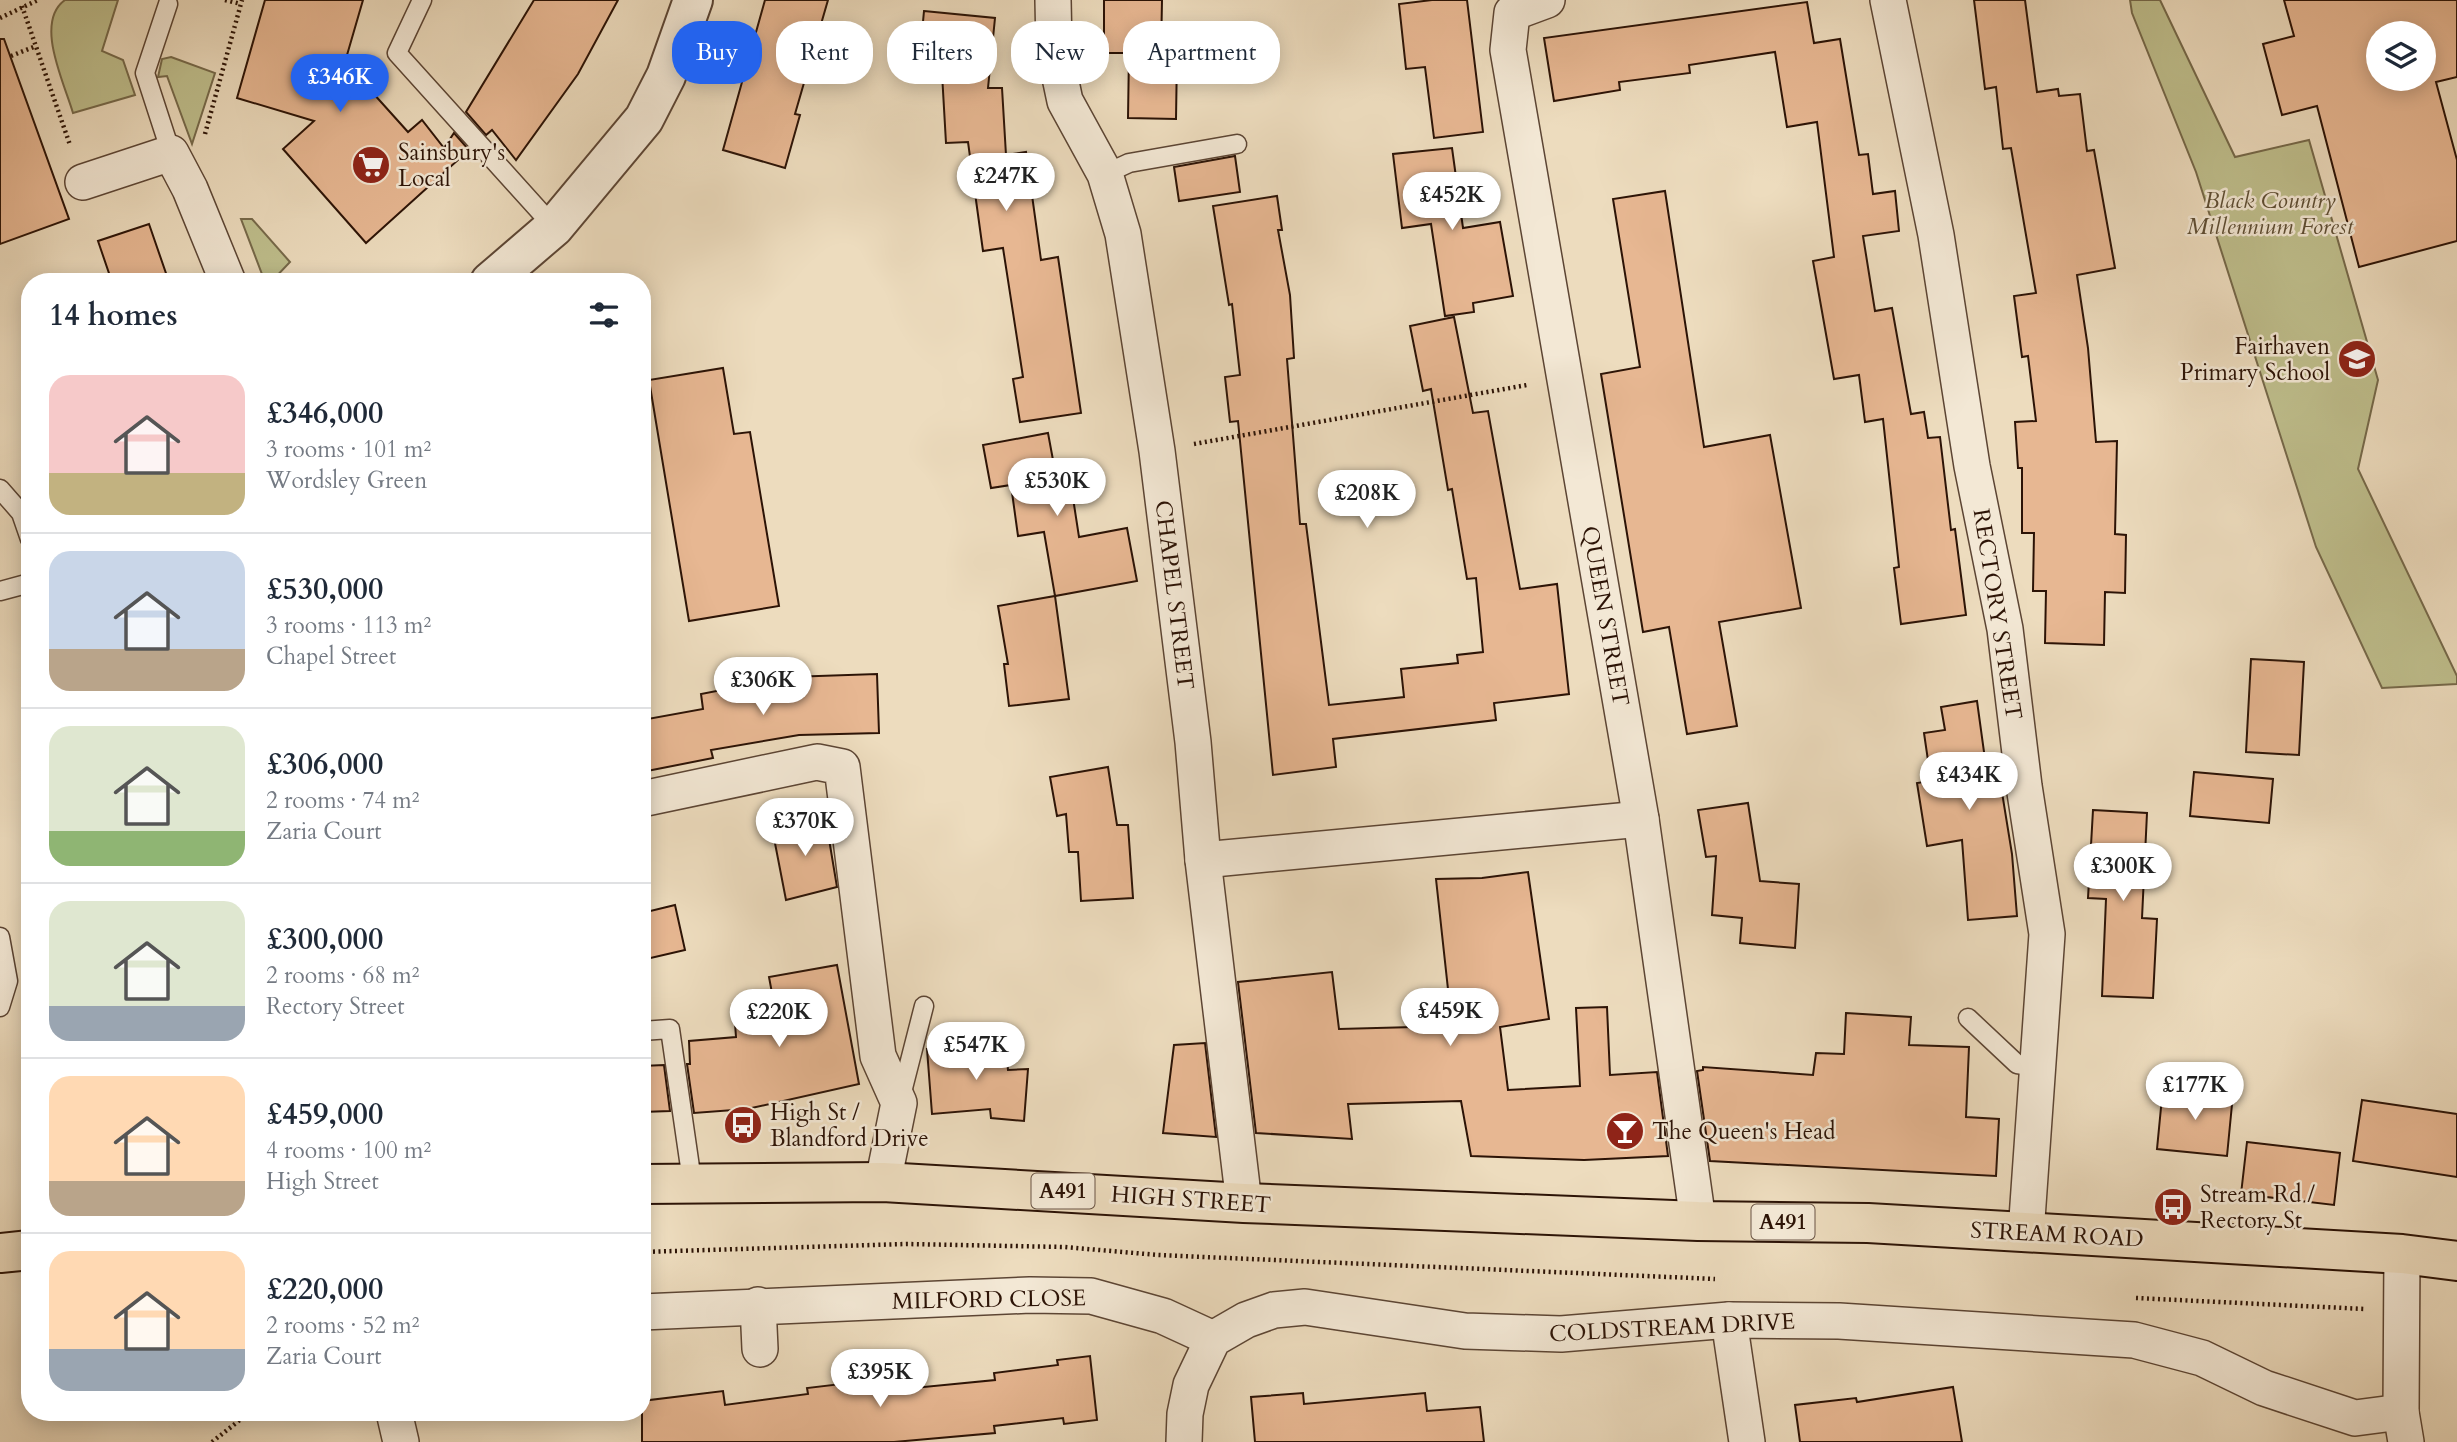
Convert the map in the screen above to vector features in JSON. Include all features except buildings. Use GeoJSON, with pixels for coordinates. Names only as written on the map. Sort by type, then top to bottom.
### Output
{"type":"FeatureCollection","features":[{"type":"Feature","properties":{"kind":"highway","name":"HIGH STREET"},"geometry":{"type":"LineString","coordinates":[[651,1183],[692,1181],[883,1182],[1244,1203],[1698,1221]]}},
{"type":"Feature","properties":{"kind":"highway","name":"STREAM ROAD"},"geometry":{"type":"LineString","coordinates":[[1698,1221],[1868,1223],[2402,1254],[2457,1261]]}},
{"type":"Feature","properties":{"kind":"highway"},"geometry":{"type":"LineString","coordinates":[[0,1253],[21,1251]]}},
{"type":"Feature","properties":{"kind":"street"},"geometry":{"type":"LineString","coordinates":[[500,273],[554,227],[644,119],[666,76],[693,0]]}},
{"type":"Feature","properties":{"kind":"street","name":"CHAPEL STREET"},"geometry":{"type":"LineString","coordinates":[[1053,0],[1054,49],[1065,101],[1105,174],[1123,234],[1157,451],[1193,742],[1203,860],[1244,1203]]}},
{"type":"Feature","properties":{"kind":"street","name":"QUEEN STREET"},"geometry":{"type":"LineString","coordinates":[[1547,0],[1512,13],[1508,50],[1641,819],[1698,1221]]}},
{"type":"Feature","properties":{"kind":"street","name":"RECTORY STREET"},"geometry":{"type":"LineString","coordinates":[[1888,0],[1936,235],[1972,466],[2005,629],[2024,786],[2047,934],[2026,1233]]}},
{"type":"Feature","properties":{"kind":"street"},"geometry":{"type":"LineString","coordinates":[[83,182],[171,153],[190,189],[224,273]]}},
{"type":"Feature","properties":{"kind":"street"},"geometry":{"type":"LineString","coordinates":[[651,797],[817,762],[842,767],[878,1056],[899,1103],[883,1182]]}},
{"type":"Feature","properties":{"kind":"street"},"geometry":{"type":"LineString","coordinates":[[1203,860],[1641,819]]}},
{"type":"Feature","properties":{"kind":"street"},"geometry":{"type":"LineString","coordinates":[[2402,1254],[2403,1427]]}},
{"type":"Feature","properties":{"kind":"street","name":"MILFORD CLOSE"},"geometry":{"type":"LineString","coordinates":[[651,1311],[1030,1295],[1091,1296],[1163,1316],[1213,1339]]}},
{"type":"Feature","properties":{"kind":"street"},"geometry":{"type":"LineString","coordinates":[[758,1305],[760,1349]]}},
{"type":"Feature","properties":{"kind":"street","name":"COLDSTREAM DRIVE"},"geometry":{"type":"LineString","coordinates":[[1213,1339],[1246,1320],[1274,1310],[1305,1307],[1465,1331],[1561,1334],[1729,1320],[1839,1321],[2134,1340],[2202,1357],[2264,1388],[2356,1418],[2403,1427]]}},
{"type":"Feature","properties":{"kind":"street"},"geometry":{"type":"LineString","coordinates":[[1729,1320],[1747,1442]]}},
{"type":"Feature","properties":{"kind":"street"},"geometry":{"type":"LineString","coordinates":[[1184,1442],[1185,1414],[1191,1385],[1213,1339]]}},
{"type":"Feature","properties":{"kind":"street"},"geometry":{"type":"LineString","coordinates":[[396,1421],[401,1442]]}},
{"type":"Feature","properties":{"kind":"lane"},"geometry":{"type":"LineString","coordinates":[[422,0],[397,53],[554,227]]}},
{"type":"Feature","properties":{"kind":"lane"},"geometry":{"type":"LineString","coordinates":[[168,4],[145,73],[171,153]]}},
{"type":"Feature","properties":{"kind":"lane"},"geometry":{"type":"LineString","coordinates":[[1105,174],[1129,163],[1237,144]]}},
{"type":"Feature","properties":{"kind":"lane"},"geometry":{"type":"LineString","coordinates":[[0,489],[21,513]]}},
{"type":"Feature","properties":{"kind":"lane"},"geometry":{"type":"LineString","coordinates":[[0,591],[21,585]]}},
{"type":"Feature","properties":{"kind":"lane"},"geometry":{"type":"LineString","coordinates":[[0,937],[8,981],[0,1007]]}},
{"type":"Feature","properties":{"kind":"lane"},"geometry":{"type":"LineString","coordinates":[[899,1103],[924,1006]]}},
{"type":"Feature","properties":{"kind":"lane"},"geometry":{"type":"LineString","coordinates":[[1968,1018],[2017,1063],[2037,1068]]}},
{"type":"Feature","properties":{"kind":"lane"},"geometry":{"type":"LineString","coordinates":[[651,1030],[670,1029],[692,1181]]}},
{"type":"Feature","properties":{"kind":"path"},"geometry":{"type":"LineString","coordinates":[[0,18],[38,0]]}},
{"type":"Feature","properties":{"kind":"path"},"geometry":{"type":"LineString","coordinates":[[190,189],[242,2],[225,0]]}},
{"type":"Feature","properties":{"kind":"path"},"geometry":{"type":"LineString","coordinates":[[22,6],[83,182]]}},
{"type":"Feature","properties":{"kind":"path"},"geometry":{"type":"LineString","coordinates":[[11,56],[36,46]]}},
{"type":"Feature","properties":{"kind":"path"},"geometry":{"type":"LineString","coordinates":[[1157,451],[1566,378]]}},
{"type":"Feature","properties":{"kind":"path"},"geometry":{"type":"LineString","coordinates":[[651,1252],[906,1244],[1051,1247],[1702,1279]]}},
{"type":"Feature","properties":{"kind":"path"},"geometry":{"type":"LineString","coordinates":[[212,1442],[239,1421]]}},
{"type":"Feature","properties":{"kind":"green space"},"geometry":{"type":"Polygon","coordinates":[[[65,0],[118,0],[102,51],[123,60],[135,95],[73,113],[58,69],[52,37],[56,10],[65,0]]]}},
{"type":"Feature","properties":{"kind":"green space","name":"Black Country Millennium Forest"},"geometry":{"type":"Polygon","coordinates":[[[2130,0],[2160,0],[2235,157],[2309,140],[2378,380],[2358,469],[2457,676],[2457,684],[2382,688],[2316,547],[2196,172],[2132,13],[2130,0]]]}},
{"type":"Feature","properties":{"kind":"green space"},"geometry":{"type":"Polygon","coordinates":[[[171,57],[215,73],[192,144],[167,76],[158,77],[162,59],[171,57]]]}},
{"type":"Feature","properties":{"kind":"green space"},"geometry":{"type":"Polygon","coordinates":[[[241,219],[252,219],[290,262],[280,273],[262,273],[241,219]]]}},
{"type":"Feature","properties":{"kind":"place","name":"Sainsbury's Local"},"geometry":{"type":"Point","coordinates":[371,165]}},
{"type":"Feature","properties":{"kind":"place","name":"Fairhaven Primary School"},"geometry":{"type":"Point","coordinates":[2357,359]}},
{"type":"Feature","properties":{"kind":"place","name":"High St / Blandford Drive"},"geometry":{"type":"Point","coordinates":[743,1125]}},
{"type":"Feature","properties":{"kind":"place","name":"The Queen's Head"},"geometry":{"type":"Point","coordinates":[1625,1131]}},
{"type":"Feature","properties":{"kind":"place","name":"Stream Rd / Rectory St"},"geometry":{"type":"Point","coordinates":[2173,1207]}}]}
